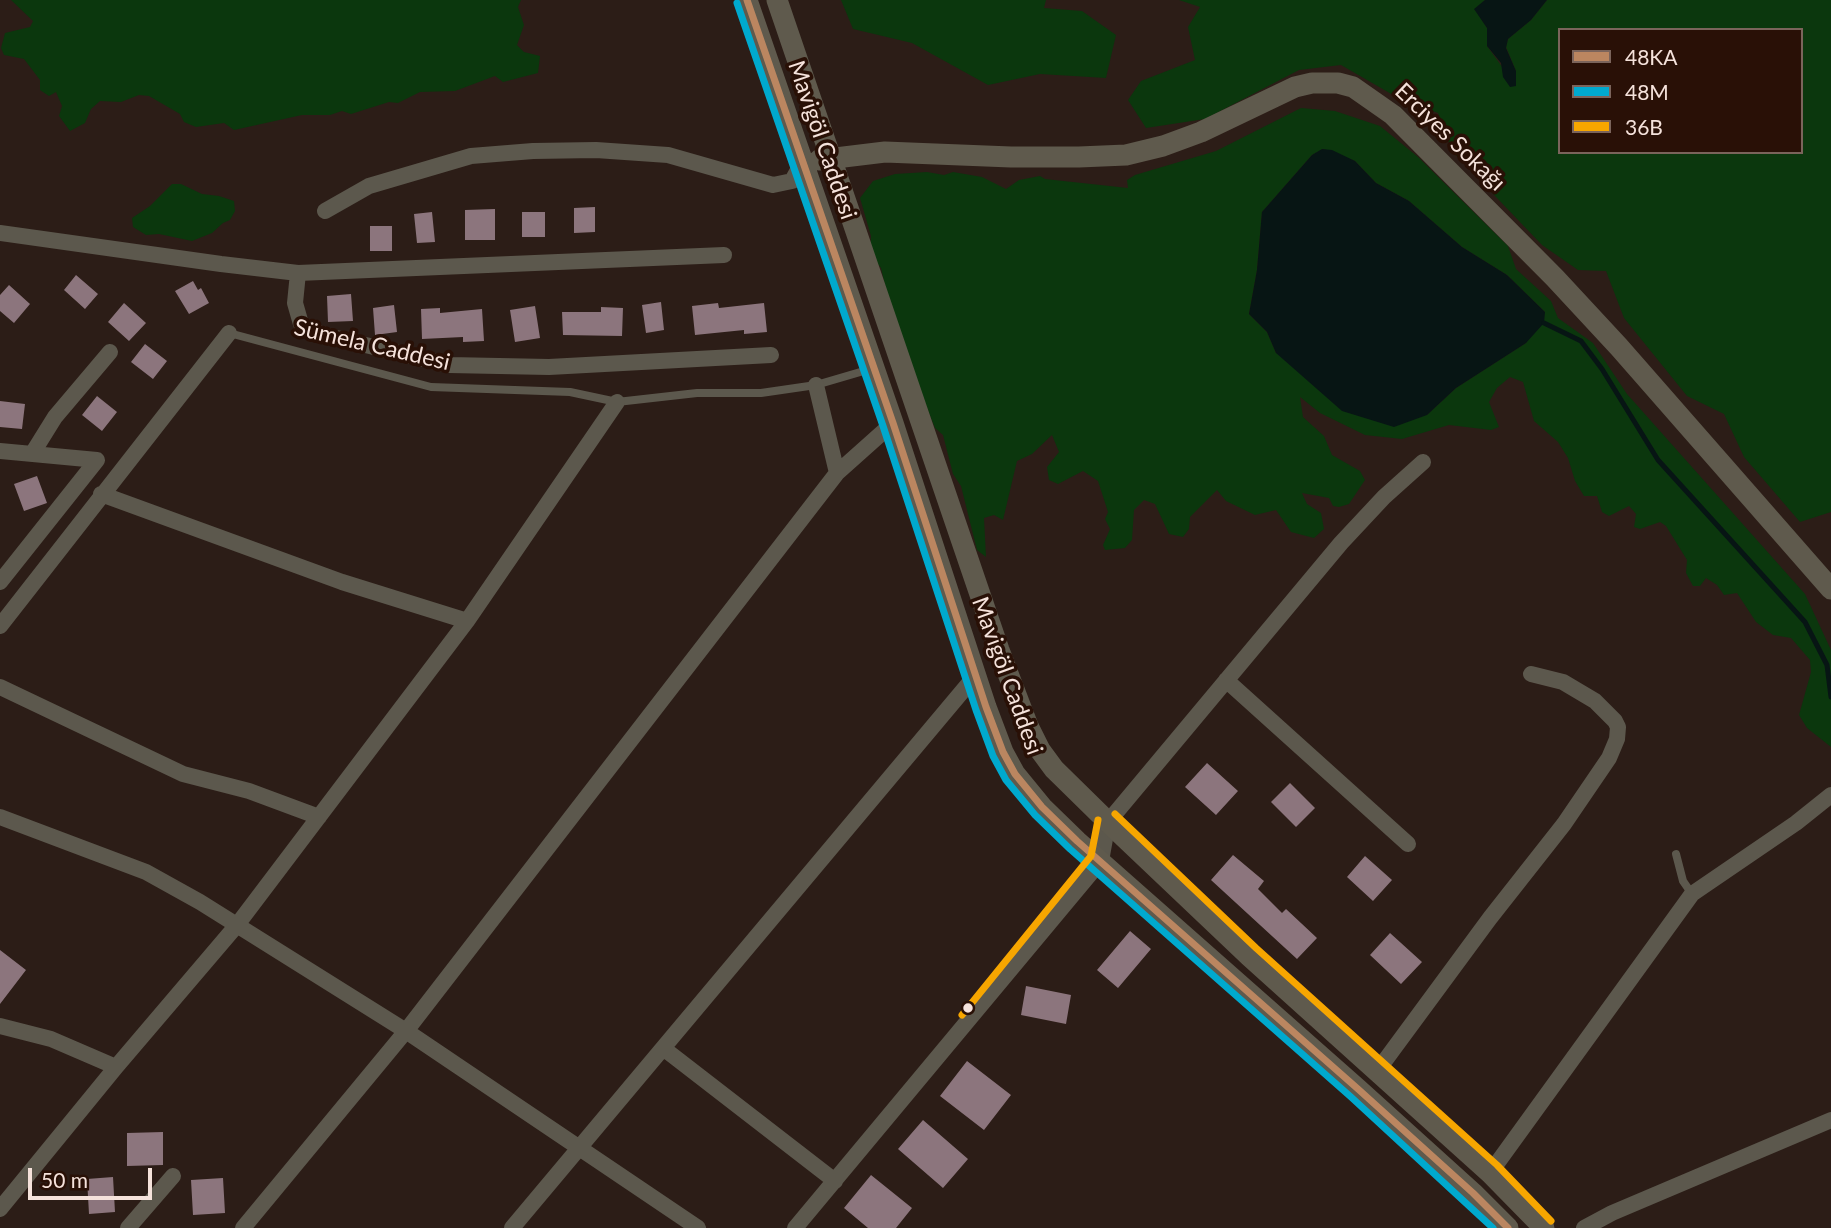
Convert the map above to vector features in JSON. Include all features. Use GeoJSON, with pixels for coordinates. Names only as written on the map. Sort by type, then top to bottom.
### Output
{"type":"FeatureCollection","features":[{"type":"Feature","properties":{"kind":"main road","name":"Mavigöl Caddesi"},"geometry":{"type":"LineString","coordinates":[[747,0],[893,423],[976,675],[1003,752],[1015,774],[1042,807],[1473,1193],[1508,1228]]}},
{"type":"Feature","properties":{"kind":"main road","name":"Mavigöl Caddesi"},"geometry":{"type":"LineString","coordinates":[[777,0],[995,637],[1028,726],[1040,750],[1054,769],[1249,956],[1490,1173],[1544,1228]]}},
{"type":"Feature","properties":{"kind":"main road","name":"Erciyes Sokağı"},"geometry":{"type":"LineString","coordinates":[[802,163],[885,152],[1038,157],[1126,155],[1163,146],[1201,132],[1295,87],[1312,83],[1338,83],[1353,87],[1393,115],[1555,278],[1831,589]]}},
{"type":"Feature","properties":{"kind":"street"},"geometry":{"type":"LineString","coordinates":[[325,211],[369,186],[471,156],[596,150],[668,155],[773,185],[792,181],[802,163]]}},
{"type":"Feature","properties":{"kind":"street"},"geometry":{"type":"LineString","coordinates":[[0,233],[298,273],[724,255]]}},
{"type":"Feature","properties":{"kind":"street"},"geometry":{"type":"LineString","coordinates":[[298,273],[295,303],[301,324],[307,329],[328,337],[449,365],[549,367],[771,355]]}},
{"type":"Feature","properties":{"kind":"street","name":"Sümela Caddesi"},"geometry":{"type":"LineString","coordinates":[[0,626],[229,332]]}},
{"type":"Feature","properties":{"kind":"street"},"geometry":{"type":"LineString","coordinates":[[32,454],[55,417],[110,352]]}},
{"type":"Feature","properties":{"kind":"street"},"geometry":{"type":"LineString","coordinates":[[816,385],[837,473]]}},
{"type":"Feature","properties":{"kind":"street"},"geometry":{"type":"LineString","coordinates":[[0,1209],[237,925],[467,621],[617,402]]}},
{"type":"Feature","properties":{"kind":"street"},"geometry":{"type":"LineString","coordinates":[[243,1228],[406,1031],[837,473],[893,423]]}},
{"type":"Feature","properties":{"kind":"street"},"geometry":{"type":"LineString","coordinates":[[0,451],[97,460],[0,582]]}},
{"type":"Feature","properties":{"kind":"street"},"geometry":{"type":"LineString","coordinates":[[795,1228],[970,1022],[1101,861],[1108,822],[1341,542],[1423,462]]}},
{"type":"Feature","properties":{"kind":"street"},"geometry":{"type":"LineString","coordinates":[[102,494],[342,582],[467,621]]}},
{"type":"Feature","properties":{"kind":"street"},"geometry":{"type":"LineString","coordinates":[[1377,1070],[1564,824],[1609,758],[1617,739],[1615,721],[1595,701],[1563,682],[1531,674]]}},
{"type":"Feature","properties":{"kind":"street"},"geometry":{"type":"LineString","coordinates":[[512,1228],[976,675]]}},
{"type":"Feature","properties":{"kind":"street"},"geometry":{"type":"LineString","coordinates":[[1226,680],[1408,845]]}},
{"type":"Feature","properties":{"kind":"street"},"geometry":{"type":"LineString","coordinates":[[0,687],[183,774],[249,791],[319,817]]}},
{"type":"Feature","properties":{"kind":"street"},"geometry":{"type":"LineString","coordinates":[[1490,1173],[1692,894],[1796,823],[1831,795]]}},
{"type":"Feature","properties":{"kind":"street"},"geometry":{"type":"LineString","coordinates":[[0,817],[146,872],[237,925],[406,1031],[698,1228]]}},
{"type":"Feature","properties":{"kind":"street"},"geometry":{"type":"LineString","coordinates":[[0,1026],[51,1040],[116,1067]]}},
{"type":"Feature","properties":{"kind":"street"},"geometry":{"type":"LineString","coordinates":[[663,1048],[835,1181]]}},
{"type":"Feature","properties":{"kind":"street"},"geometry":{"type":"LineString","coordinates":[[1584,1228],[1612,1213],[1831,1120]]}},
{"type":"Feature","properties":{"kind":"street"},"geometry":{"type":"LineString","coordinates":[[128,1228],[173,1176]]}},
{"type":"Feature","properties":{"kind":"lane","name":"Sümela Caddesi"},"geometry":{"type":"LineString","coordinates":[[229,332],[431,387],[570,392],[617,402],[697,393],[761,393],[816,385],[874,368]]}},
{"type":"Feature","properties":{"kind":"lane"},"geometry":{"type":"LineString","coordinates":[[1676,854],[1683,881],[1692,894]]}},
{"type":"Feature","properties":{"kind":"green space"},"geometry":{"type":"Polygon","coordinates":[[[11,0],[521,0],[518,7],[524,25],[517,45],[524,52],[540,56],[538,73],[503,82],[495,76],[455,91],[420,92],[398,103],[389,102],[351,114],[342,111],[330,115],[302,115],[234,130],[224,123],[196,127],[184,122],[180,114],[149,96],[139,95],[121,102],[100,101],[91,109],[85,123],[70,131],[59,116],[62,106],[56,92],[49,96],[40,90],[40,80],[24,59],[4,55],[1,48],[5,33],[30,27],[33,21],[11,0]]]}},
{"type":"Feature","properties":{"kind":"green space"},"geometry":{"type":"Polygon","coordinates":[[[841,0],[1046,0],[1044,8],[1082,11],[1116,35],[1106,78],[1040,74],[988,85],[912,43],[853,29],[841,0]]]}},
{"type":"Feature","properties":{"kind":"green space"},"geometry":{"type":"Polygon","coordinates":[[[1179,0],[1485,0],[1475,9],[1487,28],[1487,46],[1516,86],[1516,71],[1506,47],[1508,39],[1531,20],[1547,0],[1831,0],[1831,512],[1800,522],[1744,457],[1724,414],[1687,396],[1624,318],[1606,271],[1578,270],[1542,245],[1452,151],[1438,113],[1400,99],[1341,65],[1299,70],[1205,119],[1146,128],[1128,100],[1141,81],[1195,60],[1188,27],[1200,7],[1179,0]]]}},
{"type":"Feature","properties":{"kind":"green space"},"geometry":{"type":"Polygon","coordinates":[[[1301,108],[1335,111],[1380,126],[1418,157],[1508,246],[1516,269],[1551,301],[1558,318],[1593,343],[1627,394],[1805,594],[1831,650],[1831,747],[1807,728],[1799,715],[1811,672],[1810,660],[1791,638],[1773,635],[1756,622],[1737,593],[1724,595],[1717,585],[1706,578],[1700,586],[1693,586],[1686,573],[1687,560],[1666,526],[1660,522],[1640,529],[1634,527],[1636,514],[1629,506],[1609,516],[1602,512],[1597,496],[1584,496],[1558,442],[1534,421],[1523,382],[1510,377],[1497,388],[1489,402],[1499,427],[1491,430],[1449,425],[1402,439],[1365,435],[1320,413],[1300,397],[1303,417],[1324,436],[1332,455],[1360,471],[1365,480],[1349,504],[1339,507],[1333,506],[1329,498],[1302,493],[1307,504],[1321,513],[1324,529],[1314,538],[1291,532],[1276,510],[1255,515],[1226,501],[1217,490],[1190,517],[1189,529],[1183,537],[1169,534],[1155,504],[1144,500],[1134,510],[1132,540],[1125,548],[1105,550],[1103,545],[1110,529],[1105,519],[1108,512],[1098,481],[1083,471],[1058,484],[1049,480],[1047,467],[1059,452],[1052,435],[1032,454],[1017,461],[1003,520],[994,515],[984,518],[986,557],[977,550],[961,486],[953,474],[943,435],[935,428],[895,328],[881,268],[870,254],[871,236],[860,198],[873,181],[895,174],[927,172],[944,175],[953,172],[982,177],[1006,189],[1019,180],[1040,176],[1045,179],[1128,188],[1127,180],[1135,175],[1216,151],[1301,108]],[[1323,149],[1312,155],[1262,212],[1257,270],[1249,314],[1267,332],[1276,353],[1427,415],[1456,388],[1526,343],[1545,312],[1507,275],[1462,247],[1409,201],[1376,183],[1355,161],[1323,149]]]}},
{"type":"Feature","properties":{"kind":"green space"},"geometry":{"type":"Polygon","coordinates":[[[172,184],[181,184],[202,194],[234,201],[235,211],[230,220],[212,233],[192,241],[159,234],[146,235],[133,227],[132,218],[150,206],[172,184]]]}},
{"type":"Feature","properties":{"kind":"shaded area"},"geometry":{"type":"Polygon","coordinates":[[[1485,0],[1547,0],[1531,20],[1508,39],[1506,48],[1516,71],[1516,86],[1510,87],[1503,77],[1501,63],[1487,46],[1487,28],[1474,9],[1485,0]]]}},
{"type":"Feature","properties":{"kind":"shaded area"},"geometry":{"type":"Polygon","coordinates":[[[1322,149],[1332,150],[1355,161],[1376,183],[1409,201],[1462,247],[1507,275],[1545,312],[1544,323],[1526,343],[1456,388],[1427,415],[1394,427],[1342,411],[1276,353],[1267,332],[1249,314],[1257,270],[1262,212],[1312,155],[1322,149]]]}},
{"type":"Feature","properties":{"kind":"building"},"geometry":{"type":"Polygon","coordinates":[[[595,207],[595,232],[574,233],[574,208],[595,207]]]}},
{"type":"Feature","properties":{"kind":"building"},"geometry":{"type":"Polygon","coordinates":[[[495,209],[495,240],[465,240],[465,210],[495,209]]]}},
{"type":"Feature","properties":{"kind":"building"},"geometry":{"type":"Polygon","coordinates":[[[432,212],[435,242],[417,243],[414,214],[432,212]]]}},
{"type":"Feature","properties":{"kind":"building"},"geometry":{"type":"Polygon","coordinates":[[[522,212],[545,212],[545,237],[522,237],[522,212]]]}},
{"type":"Feature","properties":{"kind":"building"},"geometry":{"type":"Polygon","coordinates":[[[370,226],[392,226],[392,251],[370,251],[370,226]]]}},
{"type":"Feature","properties":{"kind":"building"},"geometry":{"type":"Polygon","coordinates":[[[76,275],[98,294],[85,309],[64,290],[76,275]]]}},
{"type":"Feature","properties":{"kind":"building"},"geometry":{"type":"Polygon","coordinates":[[[193,281],[198,290],[201,288],[209,303],[189,314],[175,291],[193,281]]]}},
{"type":"Feature","properties":{"kind":"building"},"geometry":{"type":"Polygon","coordinates":[[[9,285],[30,304],[14,323],[0,311],[0,295],[9,285]]]}},
{"type":"Feature","properties":{"kind":"building"},"geometry":{"type":"Polygon","coordinates":[[[351,294],[353,321],[328,322],[327,296],[351,294]]]}},
{"type":"Feature","properties":{"kind":"building"},"geometry":{"type":"Polygon","coordinates":[[[661,302],[664,330],[646,333],[642,305],[661,302]]]}},
{"type":"Feature","properties":{"kind":"building"},"geometry":{"type":"Polygon","coordinates":[[[124,303],[146,323],[129,341],[108,322],[124,303]]]}},
{"type":"Feature","properties":{"kind":"building"},"geometry":{"type":"Polygon","coordinates":[[[718,303],[719,308],[764,303],[767,332],[744,334],[744,330],[695,335],[692,306],[718,303]]]}},
{"type":"Feature","properties":{"kind":"building"},"geometry":{"type":"Polygon","coordinates":[[[394,305],[397,332],[375,335],[373,308],[394,305]]]}},
{"type":"Feature","properties":{"kind":"building"},"geometry":{"type":"Polygon","coordinates":[[[535,306],[540,338],[515,342],[510,310],[535,306]]]}},
{"type":"Feature","properties":{"kind":"building"},"geometry":{"type":"Polygon","coordinates":[[[601,307],[623,308],[622,336],[563,335],[562,312],[601,312],[601,307]]]}},
{"type":"Feature","properties":{"kind":"building"},"geometry":{"type":"Polygon","coordinates":[[[440,308],[440,313],[482,309],[484,341],[463,342],[463,337],[422,339],[421,309],[440,308]]]}},
{"type":"Feature","properties":{"kind":"building"},"geometry":{"type":"Polygon","coordinates":[[[145,344],[167,361],[153,379],[131,362],[145,344]]]}},
{"type":"Feature","properties":{"kind":"building"},"geometry":{"type":"Polygon","coordinates":[[[97,396],[117,412],[102,431],[82,415],[97,396]]]}},
{"type":"Feature","properties":{"kind":"building"},"geometry":{"type":"Polygon","coordinates":[[[0,401],[25,404],[22,429],[0,427],[0,401]]]}},
{"type":"Feature","properties":{"kind":"building"},"geometry":{"type":"Polygon","coordinates":[[[37,476],[47,503],[24,511],[14,484],[37,476]]]}},
{"type":"Feature","properties":{"kind":"building"},"geometry":{"type":"Polygon","coordinates":[[[1207,763],[1238,791],[1216,815],[1185,787],[1207,763]]]}},
{"type":"Feature","properties":{"kind":"building"},"geometry":{"type":"Polygon","coordinates":[[[1290,783],[1315,808],[1296,827],[1271,802],[1290,783]]]}},
{"type":"Feature","properties":{"kind":"building"},"geometry":{"type":"Polygon","coordinates":[[[1233,855],[1264,881],[1258,889],[1282,913],[1286,909],[1317,938],[1297,959],[1211,880],[1233,855]]]}},
{"type":"Feature","properties":{"kind":"building"},"geometry":{"type":"Polygon","coordinates":[[[1365,856],[1392,880],[1373,901],[1347,877],[1365,856]]]}},
{"type":"Feature","properties":{"kind":"building"},"geometry":{"type":"Polygon","coordinates":[[[1130,931],[1151,949],[1118,988],[1097,970],[1130,931]]]}},
{"type":"Feature","properties":{"kind":"building"},"geometry":{"type":"Polygon","coordinates":[[[1390,933],[1422,962],[1401,984],[1370,955],[1390,933]]]}},
{"type":"Feature","properties":{"kind":"building"},"geometry":{"type":"Polygon","coordinates":[[[0,950],[26,970],[0,1004],[0,950]]]}},
{"type":"Feature","properties":{"kind":"building"},"geometry":{"type":"Polygon","coordinates":[[[1026,986],[1071,995],[1066,1024],[1021,1015],[1026,986]]]}},
{"type":"Feature","properties":{"kind":"building"},"geometry":{"type":"Polygon","coordinates":[[[967,1061],[1011,1095],[984,1130],[940,1096],[967,1061]]]}},
{"type":"Feature","properties":{"kind":"building"},"geometry":{"type":"Polygon","coordinates":[[[923,1120],[968,1159],[943,1188],[898,1149],[923,1120]]]}},
{"type":"Feature","properties":{"kind":"building"},"geometry":{"type":"Polygon","coordinates":[[[163,1132],[163,1165],[127,1166],[127,1133],[163,1132]]]}},
{"type":"Feature","properties":{"kind":"building"},"geometry":{"type":"Polygon","coordinates":[[[871,1175],[912,1208],[896,1228],[868,1228],[844,1208],[871,1175]]]}},
{"type":"Feature","properties":{"kind":"building"},"geometry":{"type":"Polygon","coordinates":[[[113,1177],[115,1212],[89,1214],[87,1179],[113,1177]]]}},
{"type":"Feature","properties":{"kind":"building"},"geometry":{"type":"Polygon","coordinates":[[[223,1178],[225,1213],[193,1215],[191,1180],[223,1178]]]}},
{"type":"Feature","properties":{"kind":"waterway"},"geometry":{"type":"LineString","coordinates":[[1544,323],[1581,341],[1602,369],[1658,460],[1805,622],[1827,665],[1831,697]]}},
{"type":"Feature","properties":{"kind":"transit line","name":"48KA"},"geometry":{"type":"LineString","coordinates":[[747,0],[893,423],[986,707],[1003,752],[1015,774],[1042,807],[1077,841],[1358,1089],[1508,1228]]}},
{"type":"Feature","properties":{"kind":"transit line","name":"48M"},"geometry":{"type":"LineString","coordinates":[[737,3],[883,426],[976,710],[993,756],[1006,780],[1035,815],[1070,849],[1351,1097],[1493,1228]]}},
{"type":"Feature","properties":{"kind":"transit line","name":"36B"},"geometry":{"type":"LineString","coordinates":[[1115,814],[1256,948],[1497,1165],[1551,1221]]}},
{"type":"Feature","properties":{"kind":"transit line","name":"36B"},"geometry":{"type":"LineString","coordinates":[[962,1015],[1091,856],[1098,820]]}}]}
